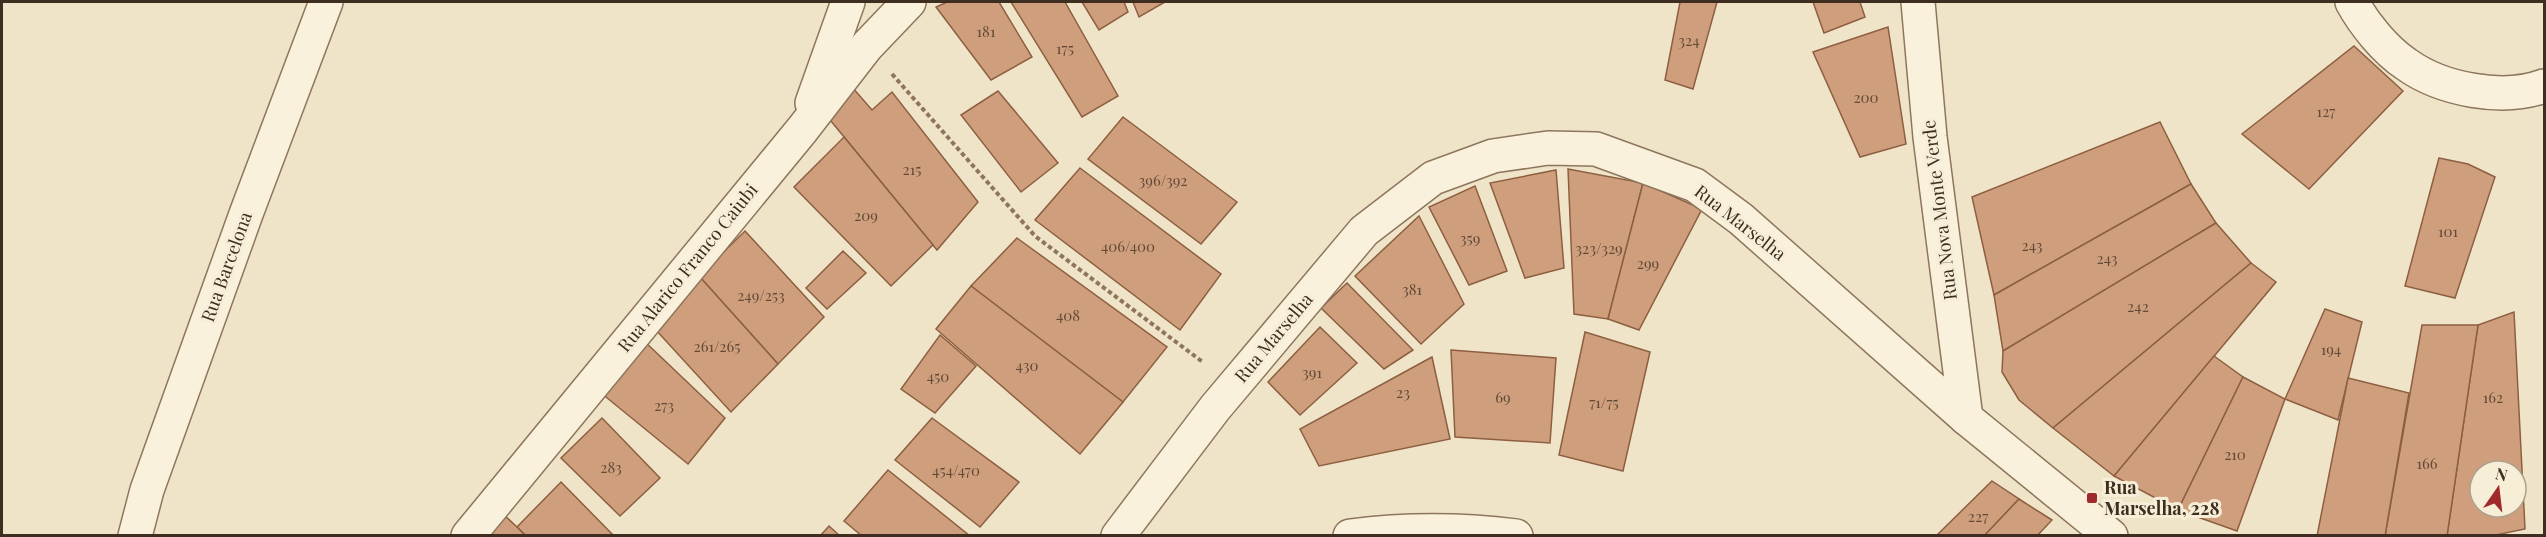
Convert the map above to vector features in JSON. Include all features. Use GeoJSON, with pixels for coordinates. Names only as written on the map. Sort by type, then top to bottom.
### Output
{"type":"FeatureCollection","features":[{"type":"Feature","properties":{"kind":"street","name":"Rua Barcelona"},"geometry":{"type":"LineString","coordinates":[[135,536],[147,490],[242,225],[326,2]]}},
{"type":"Feature","properties":{"kind":"street"},"geometry":{"type":"LineString","coordinates":[[802,130],[848,2]]}},
{"type":"Feature","properties":{"kind":"street","name":"Rua Alarico Franco Caiubi"},"geometry":{"type":"LineString","coordinates":[[468,536],[802,130],[867,46],[909,2]]}},
{"type":"Feature","properties":{"kind":"street","name":"Rua Nova Monte Verde"},"geometry":{"type":"LineString","coordinates":[[1918,2],[1930,137],[1966,418]]}},
{"type":"Feature","properties":{"kind":"street"},"geometry":{"type":"LineString","coordinates":[[2352,2],[2381,41],[2407,65],[2440,81],[2497,94],[2544,86]]}},
{"type":"Feature","properties":{"kind":"street","name":"Rua Marselha"},"geometry":{"type":"LineString","coordinates":[[1118,536],[1234,386],[1364,231],[1433,178],[1493,156],[1548,148],[1596,149],[1695,185],[1741,219],[1966,418],[2111,536]]}},
{"type":"Feature","properties":{"kind":"street"},"geometry":{"type":"LineString","coordinates":[[1350,536],[1403,529],[1464,530],[1516,536]]}},
{"type":"Feature","properties":{"kind":"path"},"geometry":{"type":"LineString","coordinates":[[867,46],[1035,236],[1234,386]]}},
{"type":"Feature","properties":{"kind":"building"},"geometry":{"type":"Polygon","coordinates":[[[947,2],[999,2],[1032,57],[991,80],[936,7],[947,2]]]}},
{"type":"Feature","properties":{"kind":"building"},"geometry":{"type":"Polygon","coordinates":[[[1011,2],[1065,2],[1118,96],[1082,117],[1011,2]]]}},
{"type":"Feature","properties":{"kind":"building"},"geometry":{"type":"Polygon","coordinates":[[[1082,2],[1124,2],[1128,12],[1099,30],[1082,2]]]}},
{"type":"Feature","properties":{"kind":"building"},"geometry":{"type":"Polygon","coordinates":[[[1133,2],[1165,2],[1139,17],[1133,2]]]}},
{"type":"Feature","properties":{"kind":"building"},"geometry":{"type":"Polygon","coordinates":[[[1680,2],[1717,2],[1693,89],[1665,80],[1680,2]]]}},
{"type":"Feature","properties":{"kind":"building"},"geometry":{"type":"Polygon","coordinates":[[[1813,2],[1860,2],[1865,17],[1824,33],[1813,2]]]}},
{"type":"Feature","properties":{"kind":"building"},"geometry":{"type":"Polygon","coordinates":[[[1888,27],[1906,144],[1860,157],[1813,52],[1888,27]]]}},
{"type":"Feature","properties":{"kind":"building"},"geometry":{"type":"Polygon","coordinates":[[[2354,46],[2403,91],[2309,189],[2242,134],[2354,46]]]}},
{"type":"Feature","properties":{"kind":"building"},"geometry":{"type":"Polygon","coordinates":[[[852,87],[872,110],[892,92],[978,202],[937,250],[826,115],[852,87]]]}},
{"type":"Feature","properties":{"kind":"building"},"geometry":{"type":"Polygon","coordinates":[[[998,91],[1058,163],[1021,192],[961,115],[998,91]]]}},
{"type":"Feature","properties":{"kind":"building"},"geometry":{"type":"Polygon","coordinates":[[[1123,117],[1237,202],[1201,244],[1088,159],[1123,117]]]}},
{"type":"Feature","properties":{"kind":"building"},"geometry":{"type":"Polygon","coordinates":[[[2160,122],[2191,184],[1994,295],[1972,197],[2160,122]]]}},
{"type":"Feature","properties":{"kind":"building"},"geometry":{"type":"Polygon","coordinates":[[[844,137],[933,245],[891,286],[794,187],[844,137]]]}},
{"type":"Feature","properties":{"kind":"building"},"geometry":{"type":"Polygon","coordinates":[[[2439,158],[2468,164],[2495,177],[2455,298],[2405,286],[2439,158]]]}},
{"type":"Feature","properties":{"kind":"building"},"geometry":{"type":"Polygon","coordinates":[[[1080,168],[1221,274],[1180,330],[1035,220],[1080,168]]]}},
{"type":"Feature","properties":{"kind":"building"},"geometry":{"type":"Polygon","coordinates":[[[1568,169],[1643,183],[1608,319],[1574,314],[1568,169]]]}},
{"type":"Feature","properties":{"kind":"building"},"geometry":{"type":"Polygon","coordinates":[[[1556,170],[1564,268],[1525,278],[1490,183],[1556,170]]]}},
{"type":"Feature","properties":{"kind":"building"},"geometry":{"type":"Polygon","coordinates":[[[1643,183],[1702,209],[1639,330],[1608,319],[1643,183]]]}},
{"type":"Feature","properties":{"kind":"building"},"geometry":{"type":"Polygon","coordinates":[[[2191,184],[2216,223],[2003,351],[1994,295],[2191,184]]]}},
{"type":"Feature","properties":{"kind":"building"},"geometry":{"type":"Polygon","coordinates":[[[1475,186],[1507,271],[1469,285],[1429,207],[1475,186]]]}},
{"type":"Feature","properties":{"kind":"building"},"geometry":{"type":"Polygon","coordinates":[[[1419,216],[1464,304],[1421,344],[1355,276],[1419,216]]]}},
{"type":"Feature","properties":{"kind":"building"},"geometry":{"type":"Polygon","coordinates":[[[2216,223],[2251,263],[2053,428],[2019,400],[2002,372],[2003,351],[2216,223]]]}},
{"type":"Feature","properties":{"kind":"building"},"geometry":{"type":"Polygon","coordinates":[[[745,231],[824,317],[778,364],[699,276],[745,231]]]}},
{"type":"Feature","properties":{"kind":"building"},"geometry":{"type":"Polygon","coordinates":[[[1017,238],[1167,347],[1123,402],[971,286],[1017,238]]]}},
{"type":"Feature","properties":{"kind":"building"},"geometry":{"type":"Polygon","coordinates":[[[843,251],[866,273],[827,309],[806,288],[843,251]]]}},
{"type":"Feature","properties":{"kind":"building"},"geometry":{"type":"Polygon","coordinates":[[[2251,263],[2276,282],[2114,476],[2053,428],[2251,263]]]}},
{"type":"Feature","properties":{"kind":"building"},"geometry":{"type":"Polygon","coordinates":[[[699,276],[778,364],[731,412],[655,329],[699,276]]]}},
{"type":"Feature","properties":{"kind":"building"},"geometry":{"type":"Polygon","coordinates":[[[1347,283],[1413,350],[1384,369],[1321,308],[1347,283]]]}},
{"type":"Feature","properties":{"kind":"building"},"geometry":{"type":"Polygon","coordinates":[[[971,286],[1123,402],[1080,454],[936,329],[971,286]]]}},
{"type":"Feature","properties":{"kind":"building"},"geometry":{"type":"Polygon","coordinates":[[[2325,309],[2362,322],[2338,420],[2285,399],[2325,309]]]}},
{"type":"Feature","properties":{"kind":"building"},"geometry":{"type":"Polygon","coordinates":[[[2514,312],[2521,459],[2468,459],[2468,519],[2524,519],[2525,529],[2491,536],[2447,536],[2478,325],[2514,312]]]}},
{"type":"Feature","properties":{"kind":"building"},"geometry":{"type":"Polygon","coordinates":[[[2422,325],[2478,325],[2447,536],[2385,536],[2422,325]]]}},
{"type":"Feature","properties":{"kind":"building"},"geometry":{"type":"Polygon","coordinates":[[[1320,327],[1357,363],[1300,415],[1268,382],[1320,327]]]}},
{"type":"Feature","properties":{"kind":"building"},"geometry":{"type":"Polygon","coordinates":[[[1585,332],[1650,352],[1623,471],[1559,455],[1585,332]]]}},
{"type":"Feature","properties":{"kind":"building"},"geometry":{"type":"Polygon","coordinates":[[[940,335],[976,366],[935,413],[901,389],[940,335]]]}},
{"type":"Feature","properties":{"kind":"building"},"geometry":{"type":"Polygon","coordinates":[[[642,339],[725,418],[688,464],[601,393],[642,339]]]}},
{"type":"Feature","properties":{"kind":"building"},"geometry":{"type":"Polygon","coordinates":[[[1451,350],[1556,358],[1550,443],[1455,437],[1451,350]]]}},
{"type":"Feature","properties":{"kind":"building"},"geometry":{"type":"Polygon","coordinates":[[[2214,356],[2243,377],[2178,510],[2114,476],[2214,356]]]}},
{"type":"Feature","properties":{"kind":"building"},"geometry":{"type":"Polygon","coordinates":[[[1432,357],[1450,439],[1319,466],[1300,429],[1432,357]]]}},
{"type":"Feature","properties":{"kind":"building"},"geometry":{"type":"Polygon","coordinates":[[[2243,377],[2285,399],[2237,531],[2178,510],[2243,377]]]}},
{"type":"Feature","properties":{"kind":"building"},"geometry":{"type":"Polygon","coordinates":[[[2348,378],[2409,393],[2385,536],[2317,536],[2348,378]]]}},
{"type":"Feature","properties":{"kind":"building"},"geometry":{"type":"Polygon","coordinates":[[[602,418],[660,478],[620,516],[561,458],[602,418]]]}},
{"type":"Feature","properties":{"kind":"building"},"geometry":{"type":"Polygon","coordinates":[[[932,418],[1019,482],[980,527],[895,460],[932,418]]]}},
{"type":"Feature","properties":{"kind":"building"},"geometry":{"type":"Polygon","coordinates":[[[888,470],[970,536],[862,536],[844,521],[888,470]]]}},
{"type":"Feature","properties":{"kind":"building"},"geometry":{"type":"Polygon","coordinates":[[[1992,481],[2019,499],[1984,536],[1936,536],[1992,481]]]}},
{"type":"Feature","properties":{"kind":"building"},"geometry":{"type":"Polygon","coordinates":[[[561,482],[614,536],[526,536],[517,527],[561,482]]]}},
{"type":"Feature","properties":{"kind":"building"},"geometry":{"type":"Polygon","coordinates":[[[2019,499],[2052,520],[2037,536],[1984,536],[2019,499]]]}},
{"type":"Feature","properties":{"kind":"building"},"geometry":{"type":"Polygon","coordinates":[[[503,514],[517,527],[526,536],[486,536],[503,514]]]}},
{"type":"Feature","properties":{"kind":"building"},"geometry":{"type":"Polygon","coordinates":[[[829,526],[840,536],[820,536],[829,526]]]}},
{"type":"Feature","properties":{"kind":"place","name":"Rua Marselha, 228"},"geometry":{"type":"Point","coordinates":[2092,498]}}]}
